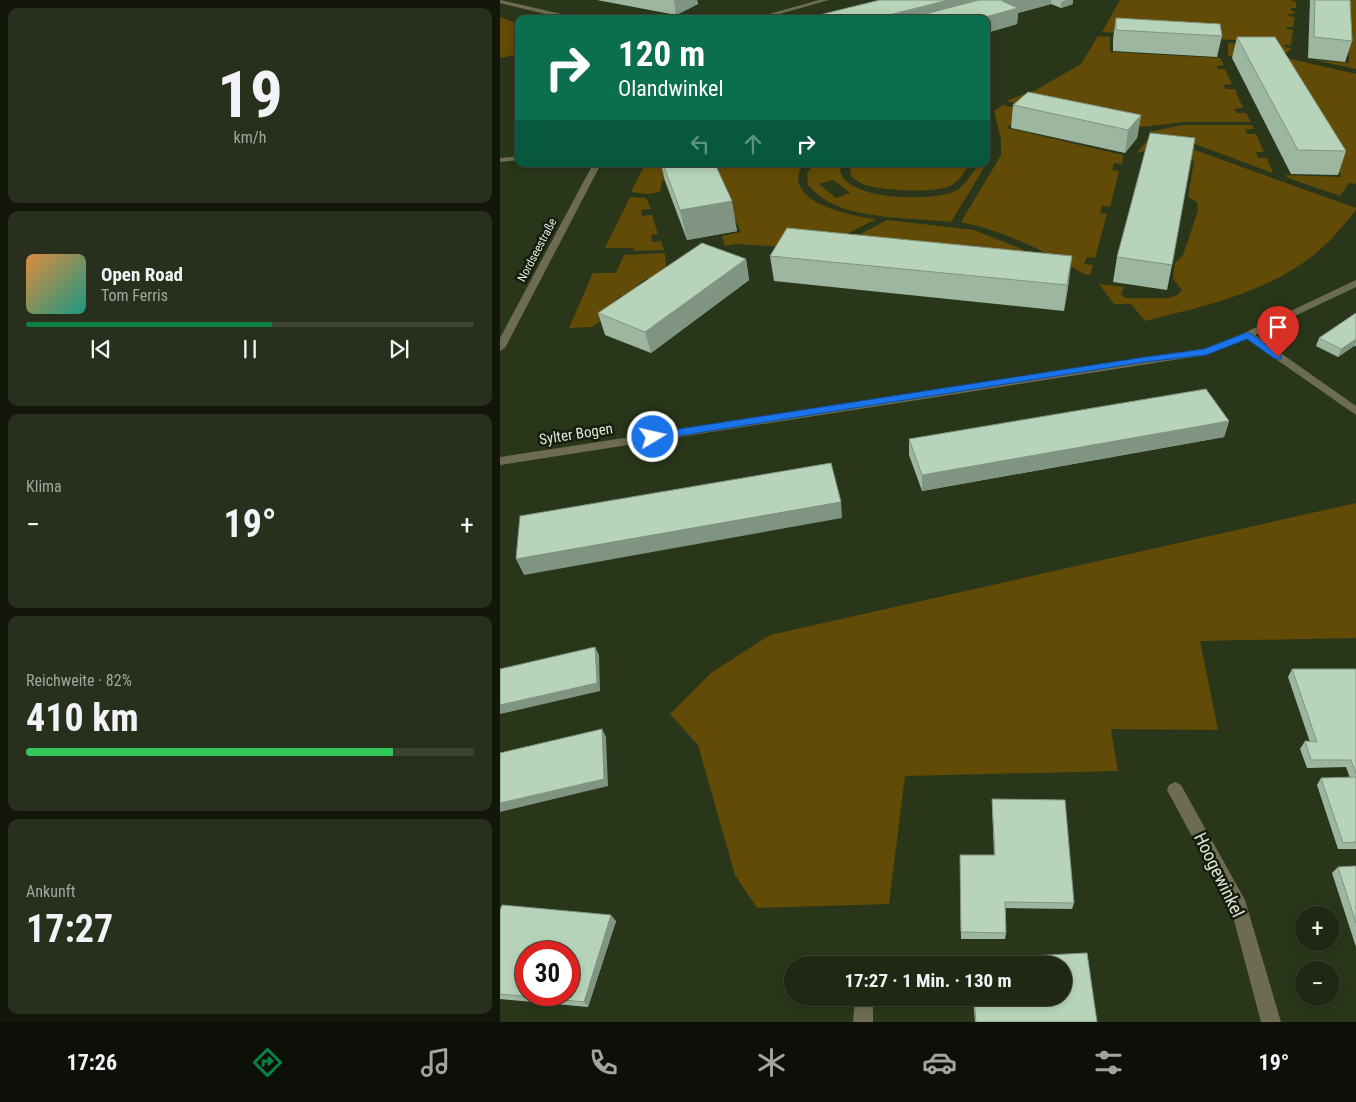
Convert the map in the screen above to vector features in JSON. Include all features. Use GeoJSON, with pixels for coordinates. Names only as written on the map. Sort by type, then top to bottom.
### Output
{"type":"FeatureCollection","features":[{"type":"Feature","properties":{"kind":"street"},"geometry":{"type":"LineString","coordinates":[[769,15],[826,0]]}},
{"type":"Feature","properties":{"kind":"street"},"geometry":{"type":"LineString","coordinates":[[500,1],[558,15]]}},
{"type":"Feature","properties":{"kind":"street"},"geometry":{"type":"LineString","coordinates":[[500,160],[515,158]]}},
{"type":"Feature","properties":{"kind":"street","name":"Nordseestraße"},"geometry":{"type":"LineString","coordinates":[[500,348],[595,167]]}},
{"type":"Feature","properties":{"kind":"street","name":"Sylter Bogen"},"geometry":{"type":"LineString","coordinates":[[500,461],[1135,361],[1206,352],[1248,335],[1356,283]]}},
{"type":"Feature","properties":{"kind":"street"},"geometry":{"type":"LineString","coordinates":[[1248,335],[1356,412]]}},
{"type":"Feature","properties":{"kind":"street","name":"Hoogewinkel"},"geometry":{"type":"LineString","coordinates":[[1175,790],[1239,906],[1271,1022]]}},
{"type":"Feature","properties":{"kind":"street"},"geometry":{"type":"LineString","coordinates":[[863,1022],[864,1006]]}},
{"type":"Feature","properties":{"kind":"shaded area"},"geometry":{"type":"Polygon","coordinates":[[[1120,0],[1290,0],[1296,2],[1296,8],[1291,8],[1291,11],[1295,11],[1294,14],[1288,14],[1295,17],[1293,27],[1287,27],[1286,29],[1293,30],[1291,45],[1284,45],[1284,47],[1291,48],[1287,53],[1250,41],[1102,32],[1120,0]]]}},
{"type":"Feature","properties":{"kind":"shaded area"},"geometry":{"type":"Polygon","coordinates":[[[1346,0],[1356,0],[1356,69],[1314,60],[1349,63],[1346,0]]]}},
{"type":"Feature","properties":{"kind":"shaded area"},"geometry":{"type":"Polygon","coordinates":[[[500,17],[515,23],[515,55],[500,58],[500,17]]]}},
{"type":"Feature","properties":{"kind":"shaded area"},"geometry":{"type":"Polygon","coordinates":[[[1098,36],[1110,37],[1110,52],[1220,58],[1224,65],[1217,66],[1218,69],[1225,69],[1232,84],[1223,85],[1226,89],[1235,89],[1243,108],[1234,109],[1237,113],[1246,113],[1251,122],[1184,122],[1133,128],[1006,101],[1036,90],[1081,64],[1098,36]]]}},
{"type":"Feature","properties":{"kind":"shaded area"},"geometry":{"type":"Polygon","coordinates":[[[1228,43],[1249,45],[1291,59],[1356,74],[1356,184],[1349,183],[1340,196],[1288,178],[1285,175],[1342,177],[1273,58],[1228,56],[1228,43]]]}},
{"type":"Feature","properties":{"kind":"shaded area"},"geometry":{"type":"Polygon","coordinates":[[[1003,105],[1027,110],[1007,128],[1123,155],[1122,164],[1114,163],[1112,170],[1119,171],[1110,207],[1102,206],[1100,213],[1107,214],[1095,258],[1087,257],[1084,264],[1093,265],[1090,275],[1084,274],[1054,257],[1009,236],[961,222],[1001,155],[1001,139],[994,111],[1003,105]]]}},
{"type":"Feature","properties":{"kind":"shaded area"},"geometry":{"type":"Polygon","coordinates":[[[1183,125],[1252,125],[1254,129],[1245,129],[1247,134],[1256,134],[1264,152],[1256,152],[1258,158],[1267,158],[1273,173],[1184,140],[1148,132],[1183,125]]]}},
{"type":"Feature","properties":{"kind":"shaded area"},"geometry":{"type":"Polygon","coordinates":[[[1150,137],[1186,147],[1356,208],[1356,210],[1323,247],[1284,275],[1262,286],[1215,303],[1145,321],[1131,304],[1114,304],[1099,284],[1124,287],[1121,294],[1125,298],[1168,298],[1178,295],[1182,290],[1173,279],[1175,263],[1183,255],[1198,211],[1197,202],[1188,197],[1194,161],[1151,149],[1137,153],[1150,137]]]}},
{"type":"Feature","properties":{"kind":"shaded area"},"geometry":{"type":"Polygon","coordinates":[[[644,167],[802,167],[798,177],[801,188],[809,197],[822,205],[836,210],[876,219],[822,249],[736,244],[725,246],[722,236],[741,232],[713,172],[662,180],[660,192],[647,194],[631,192],[644,167]]]}},
{"type":"Feature","properties":{"kind":"shaded area"},"geometry":{"type":"Polygon","coordinates":[[[811,167],[842,167],[840,170],[845,180],[857,188],[891,196],[928,197],[944,195],[959,189],[977,167],[984,167],[951,222],[888,217],[856,212],[829,202],[808,185],[807,174],[811,167]],[[833,180],[819,184],[836,198],[850,193],[833,180]]]}},
{"type":"Feature","properties":{"kind":"shaded area"},"geometry":{"type":"Polygon","coordinates":[[[967,167],[962,176],[952,185],[933,190],[908,190],[871,186],[858,182],[851,176],[850,168],[967,167]]]}},
{"type":"Feature","properties":{"kind":"shaded area"},"geometry":{"type":"Polygon","coordinates":[[[630,197],[646,198],[651,209],[641,210],[642,216],[652,215],[658,234],[651,235],[652,242],[661,241],[664,250],[633,251],[634,248],[605,248],[630,197]]]}},
{"type":"Feature","properties":{"kind":"shaded area"},"geometry":{"type":"Polygon","coordinates":[[[887,220],[974,230],[1017,247],[1069,273],[836,247],[887,220]]]}},
{"type":"Feature","properties":{"kind":"shaded area"},"geometry":{"type":"Polygon","coordinates":[[[665,253],[667,275],[657,281],[647,278],[636,286],[645,289],[630,299],[621,296],[611,304],[619,307],[592,327],[569,328],[593,273],[616,273],[624,255],[665,253]]]}},
{"type":"Feature","properties":{"kind":"shaded area"},"geometry":{"type":"Polygon","coordinates":[[[1356,503],[1356,638],[1200,641],[1218,730],[1111,729],[1118,771],[905,776],[889,904],[757,908],[735,875],[698,745],[670,714],[711,673],[770,635],[1356,503]]]}},
{"type":"Feature","properties":{"kind":"building"},"geometry":{"type":"Polygon","coordinates":[[[880,0],[948,0],[890,15],[819,15],[880,0]]]}},
{"type":"Feature","properties":{"kind":"building"},"geometry":{"type":"Polygon","coordinates":[[[979,0],[1006,0],[1002,1],[1018,8],[990,16],[921,15],[979,0]]]}},
{"type":"Feature","properties":{"kind":"building"},"geometry":{"type":"Polygon","coordinates":[[[1315,0],[1350,0],[1352,41],[1314,37],[1315,0]]]}},
{"type":"Feature","properties":{"kind":"building"},"geometry":{"type":"Polygon","coordinates":[[[1116,18],[1220,24],[1222,36],[1116,30],[1116,18]]]}},
{"type":"Feature","properties":{"kind":"building"},"geometry":{"type":"Polygon","coordinates":[[[1237,37],[1275,37],[1346,151],[1298,150],[1237,37]]]}},
{"type":"Feature","properties":{"kind":"building"},"geometry":{"type":"Polygon","coordinates":[[[1028,92],[1141,115],[1128,130],[1013,105],[1028,92]]]}},
{"type":"Feature","properties":{"kind":"building"},"geometry":{"type":"Polygon","coordinates":[[[1150,133],[1195,138],[1172,265],[1117,257],[1150,133]]]}},
{"type":"Feature","properties":{"kind":"building"},"geometry":{"type":"Polygon","coordinates":[[[664,167],[716,167],[732,201],[680,210],[664,167]]]}},
{"type":"Feature","properties":{"kind":"building"},"geometry":{"type":"Polygon","coordinates":[[[787,228],[1072,256],[1067,285],[770,256],[787,228]]]}},
{"type":"Feature","properties":{"kind":"building"},"geometry":{"type":"Polygon","coordinates":[[[702,243],[746,259],[645,332],[598,313],[702,243]]]}},
{"type":"Feature","properties":{"kind":"building"},"geometry":{"type":"Polygon","coordinates":[[[1356,313],[1356,339],[1341,349],[1319,338],[1356,313]]]}},
{"type":"Feature","properties":{"kind":"building"},"geometry":{"type":"Polygon","coordinates":[[[1206,389],[1229,421],[922,475],[909,439],[1206,389]]]}},
{"type":"Feature","properties":{"kind":"building"},"geometry":{"type":"Polygon","coordinates":[[[831,463],[841,502],[516,559],[520,516],[831,463]]]}},
{"type":"Feature","properties":{"kind":"building"},"geometry":{"type":"Polygon","coordinates":[[[595,647],[597,683],[500,705],[500,669],[595,647]]]}},
{"type":"Feature","properties":{"kind":"building"},"geometry":{"type":"Polygon","coordinates":[[[1292,669],[1356,669],[1356,774],[1351,760],[1311,760],[1305,741],[1317,742],[1292,669]]]}},
{"type":"Feature","properties":{"kind":"building"},"geometry":{"type":"Polygon","coordinates":[[[602,729],[604,779],[500,803],[500,753],[602,729]]]}},
{"type":"Feature","properties":{"kind":"building"},"geometry":{"type":"Polygon","coordinates":[[[1356,777],[1356,842],[1343,843],[1321,778],[1356,777]]]}},
{"type":"Feature","properties":{"kind":"building"},"geometry":{"type":"Polygon","coordinates":[[[992,799],[1065,800],[1074,903],[1005,902],[1006,933],[961,932],[960,855],[995,855],[992,799]]]}},
{"type":"Feature","properties":{"kind":"building"},"geometry":{"type":"Polygon","coordinates":[[[1356,866],[1356,923],[1338,867],[1356,866]]]}},
{"type":"Feature","properties":{"kind":"building"},"geometry":{"type":"Polygon","coordinates":[[[502,905],[611,915],[584,1002],[580,1002],[580,941],[515,941],[515,995],[500,994],[500,910],[502,905]]]}},
{"type":"Feature","properties":{"kind":"building"},"geometry":{"type":"Polygon","coordinates":[[[1087,953],[1097,1022],[976,1022],[975,1006],[1072,1006],[1072,956],[1029,956],[1087,953]]]}},
{"type":"Feature","properties":{"kind":"route"},"geometry":{"type":"LineString","coordinates":[[653,437],[1206,352],[1248,335],[1278,357]]}}]}
